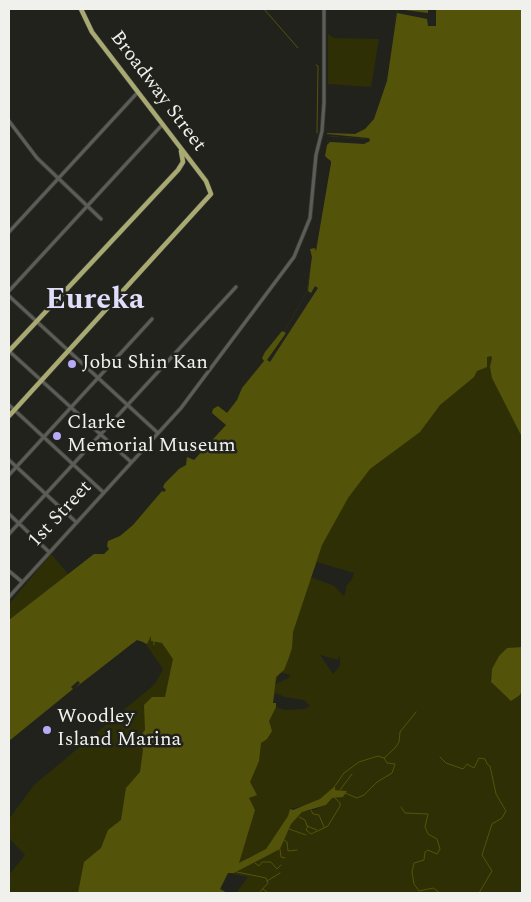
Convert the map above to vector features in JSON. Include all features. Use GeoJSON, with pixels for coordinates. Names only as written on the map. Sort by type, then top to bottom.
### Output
{"type":"FeatureCollection","features":[{"type":"Feature","properties":{"kind":"highway","name":"Broadway Street"},"geometry":{"type":"LineString","coordinates":[[81,9],[92,30],[162,125],[198,170],[212,192],[209,199]]}},
{"type":"Feature","properties":{"kind":"highway"},"geometry":{"type":"LineString","coordinates":[[180,168],[183,162],[182,151]]}},
{"type":"Feature","properties":{"kind":"highway"},"geometry":{"type":"LineString","coordinates":[[9,351],[180,168],[187,163],[198,170]]}},
{"type":"Feature","properties":{"kind":"highway"},"geometry":{"type":"LineString","coordinates":[[9,416],[122,291],[209,199],[215,198]]}},
{"type":"Feature","properties":{"kind":"street","name":"1st Street"},"geometry":{"type":"LineString","coordinates":[[9,597],[21,581],[158,433],[204,379],[283,274],[304,236],[312,208],[316,155],[322,131],[324,103],[324,9]]}},
{"type":"Feature","properties":{"kind":"street"},"geometry":{"type":"LineString","coordinates":[[9,232],[138,92]]}},
{"type":"Feature","properties":{"kind":"street"},"geometry":{"type":"LineString","coordinates":[[9,121],[37,158],[101,219]]}},
{"type":"Feature","properties":{"kind":"street"},"geometry":{"type":"LineString","coordinates":[[9,291],[162,125]]}},
{"type":"Feature","properties":{"kind":"street"},"geometry":{"type":"LineString","coordinates":[[9,534],[236,287]]}},
{"type":"Feature","properties":{"kind":"street"},"geometry":{"type":"LineString","coordinates":[[9,296],[158,433]]}},
{"type":"Feature","properties":{"kind":"street"},"geometry":{"type":"LineString","coordinates":[[9,475],[152,319]]}},
{"type":"Feature","properties":{"kind":"street"},"geometry":{"type":"LineString","coordinates":[[9,351],[130,462]]}},
{"type":"Feature","properties":{"kind":"street"},"geometry":{"type":"LineString","coordinates":[[9,405],[103,492]]}},
{"type":"Feature","properties":{"kind":"street"},"geometry":{"type":"LineString","coordinates":[[9,460],[76,522]]}},
{"type":"Feature","properties":{"kind":"street"},"geometry":{"type":"LineString","coordinates":[[9,514],[48,551]]}},
{"type":"Feature","properties":{"kind":"street"},"geometry":{"type":"LineString","coordinates":[[9,571],[21,581]]}},
{"type":"Feature","properties":{"kind":"shaded area"},"geometry":{"type":"Polygon","coordinates":[[[397,9],[522,9],[522,437],[492,378],[490,367],[492,358],[491,356],[487,357],[487,367],[477,371],[474,377],[440,405],[420,432],[370,469],[348,498],[322,545],[293,632],[292,648],[288,660],[284,670],[276,677],[273,703],[276,703],[276,707],[269,721],[272,731],[267,739],[261,743],[259,761],[250,782],[257,795],[249,798],[255,810],[239,863],[266,849],[288,816],[290,809],[293,810],[320,799],[335,786],[335,790],[347,791],[343,797],[332,798],[326,805],[302,812],[291,824],[280,849],[234,873],[228,873],[220,889],[227,893],[78,893],[84,862],[101,848],[108,830],[121,820],[126,788],[140,772],[143,750],[140,737],[145,730],[144,705],[152,697],[165,697],[173,659],[162,643],[151,641],[151,636],[147,644],[139,641],[132,644],[9,743],[9,620],[94,554],[104,554],[109,549],[107,546],[108,541],[120,536],[133,525],[162,491],[166,490],[163,487],[165,483],[179,469],[186,465],[187,457],[194,460],[226,425],[212,413],[213,409],[218,406],[227,413],[237,400],[242,388],[264,361],[262,358],[265,352],[282,331],[284,332],[307,291],[312,257],[310,249],[315,248],[331,161],[324,156],[325,148],[328,141],[368,141],[368,139],[327,136],[327,133],[355,133],[368,123],[382,89],[397,9]]]}},
{"type":"Feature","properties":{"kind":"shaded area"},"geometry":{"type":"Polygon","coordinates":[[[328,34],[334,38],[379,39],[371,87],[328,84],[328,34]]]}},
{"type":"Feature","properties":{"kind":"shaded area"},"geometry":{"type":"Polygon","coordinates":[[[496,250],[511,299],[515,343],[522,357],[522,647],[507,648],[499,656],[490,679],[511,701],[520,695],[522,690],[522,893],[236,893],[248,877],[228,873],[220,889],[227,893],[217,893],[226,871],[230,869],[238,872],[250,859],[275,849],[280,849],[282,842],[277,841],[276,847],[271,848],[270,845],[299,809],[306,811],[314,810],[326,805],[332,798],[339,798],[333,794],[335,792],[345,794],[346,791],[335,790],[335,787],[326,795],[326,800],[322,804],[308,808],[303,806],[290,809],[288,816],[266,849],[259,855],[249,857],[237,869],[235,867],[248,811],[242,784],[266,720],[271,681],[275,672],[287,620],[304,573],[309,548],[423,348],[488,253],[496,250]],[[317,562],[311,577],[334,586],[344,596],[346,586],[354,573],[317,562]],[[340,654],[338,660],[320,655],[333,674],[340,666],[340,654]],[[280,672],[275,684],[289,678],[290,675],[280,672]],[[275,693],[273,703],[276,703],[276,707],[285,710],[305,709],[310,706],[304,700],[285,697],[275,693]]]}},
{"type":"Feature","properties":{"kind":"shaded area"},"geometry":{"type":"Polygon","coordinates":[[[51,554],[69,575],[9,628],[9,604],[51,554]]]}},
{"type":"Feature","properties":{"kind":"shaded area"},"geometry":{"type":"Polygon","coordinates":[[[147,632],[184,640],[121,893],[9,893],[9,875],[25,855],[9,838],[9,819],[34,785],[155,684],[163,669],[145,643],[147,632]]]}},
{"type":"Feature","properties":{"kind":"shaded area"},"geometry":{"type":"Polygon","coordinates":[[[522,647],[522,690],[520,695],[511,701],[491,682],[492,669],[499,656],[507,648],[522,647]]]}},
{"type":"Feature","properties":{"kind":"pier"},"geometry":{"type":"Polygon","coordinates":[[[397,9],[428,13],[428,9],[436,9],[436,26],[428,26],[427,19],[397,13],[387,81],[374,119],[365,129],[355,134],[327,133],[360,129],[371,115],[381,86],[397,9]]]}},
{"type":"Feature","properties":{"kind":"pier"},"geometry":{"type":"Polygon","coordinates":[[[327,134],[369,138],[370,141],[364,144],[330,142],[327,145],[325,156],[331,163],[316,251],[314,246],[330,163],[323,157],[325,144],[330,140],[368,141],[368,139],[327,136],[327,134]]]}},
{"type":"Feature","properties":{"kind":"pier"},"geometry":{"type":"Polygon","coordinates":[[[311,264],[308,291],[311,293],[315,286],[318,288],[270,362],[267,360],[286,333],[284,332],[307,291],[311,264]]]}},
{"type":"Feature","properties":{"kind":"pier"},"geometry":{"type":"Polygon","coordinates":[[[137,640],[147,646],[138,642],[133,645],[9,745],[9,741],[73,689],[71,687],[78,681],[80,683],[75,688],[137,640]]]}},
{"type":"Feature","properties":{"kind":"waterway"},"geometry":{"type":"LineString","coordinates":[[264,9],[298,48]]}},
{"type":"Feature","properties":{"kind":"waterway"},"geometry":{"type":"LineString","coordinates":[[316,65],[318,66],[317,133]]}},
{"type":"Feature","properties":{"kind":"waterway"},"geometry":{"type":"LineString","coordinates":[[335,786],[344,773],[359,762],[378,756],[384,758],[395,748],[399,742],[400,732],[416,712]]}},
{"type":"Feature","properties":{"kind":"waterway"},"geometry":{"type":"LineString","coordinates":[[440,757],[446,763],[463,769],[467,764],[474,768],[479,758],[485,759],[490,766],[496,794],[506,811],[502,818],[492,824],[482,855],[492,871],[479,893]]}},
{"type":"Feature","properties":{"kind":"waterway"},"geometry":{"type":"LineString","coordinates":[[345,793],[357,798],[364,795],[377,782],[392,773],[395,764],[387,763],[384,758]]}},
{"type":"Feature","properties":{"kind":"waterway"},"geometry":{"type":"LineString","coordinates":[[340,790],[352,774]]}},
{"type":"Feature","properties":{"kind":"waterway"},"geometry":{"type":"LineString","coordinates":[[308,826],[306,830],[311,834],[328,826],[340,806],[340,803],[335,798]]}},
{"type":"Feature","properties":{"kind":"waterway"},"geometry":{"type":"LineString","coordinates":[[401,807],[405,813],[428,814],[425,827],[428,834],[437,839],[440,849],[437,854],[428,850],[425,852],[424,860],[414,863],[412,872],[414,884],[419,891],[433,888],[440,893]]}},
{"type":"Feature","properties":{"kind":"waterway"},"geometry":{"type":"LineString","coordinates":[[311,810],[313,814],[319,815],[324,827]]}},
{"type":"Feature","properties":{"kind":"waterway"},"geometry":{"type":"LineString","coordinates":[[299,817],[305,820],[307,826],[317,830]]}},
{"type":"Feature","properties":{"kind":"waterway"},"geometry":{"type":"LineString","coordinates":[[289,829],[306,835]]}},
{"type":"Feature","properties":{"kind":"waterway"},"geometry":{"type":"LineString","coordinates":[[284,840],[287,842],[288,851],[297,850]]}},
{"type":"Feature","properties":{"kind":"waterway"},"geometry":{"type":"LineString","coordinates":[[280,849],[281,857],[285,858]]}},
{"type":"Feature","properties":{"kind":"waterway"},"geometry":{"type":"LineString","coordinates":[[255,863],[259,866],[262,862],[271,862],[277,869],[281,865]]}},
{"type":"Feature","properties":{"kind":"waterway"},"geometry":{"type":"LineString","coordinates":[[237,872],[266,878],[268,883],[259,893]]}},
{"type":"Feature","properties":{"kind":"waterway"},"geometry":{"type":"LineString","coordinates":[[267,881],[280,873]]}},
{"type":"Feature","properties":{"kind":"waterway"},"geometry":{"type":"LineString","coordinates":[[263,889],[268,893]]}},
{"type":"Feature","properties":{"kind":"place","name":"Jobu Shin Kan"},"geometry":{"type":"Point","coordinates":[72,364]}},
{"type":"Feature","properties":{"kind":"place","name":"Clarke Memorial Museum"},"geometry":{"type":"Point","coordinates":[57,436]}},
{"type":"Feature","properties":{"kind":"place","name":"Woodley Island Marina"},"geometry":{"type":"Point","coordinates":[47,730]}},
{"type":"Feature","properties":{"kind":"district","name":"Eureka"},"geometry":{"type":"Point","coordinates":[95,302]}}]}
